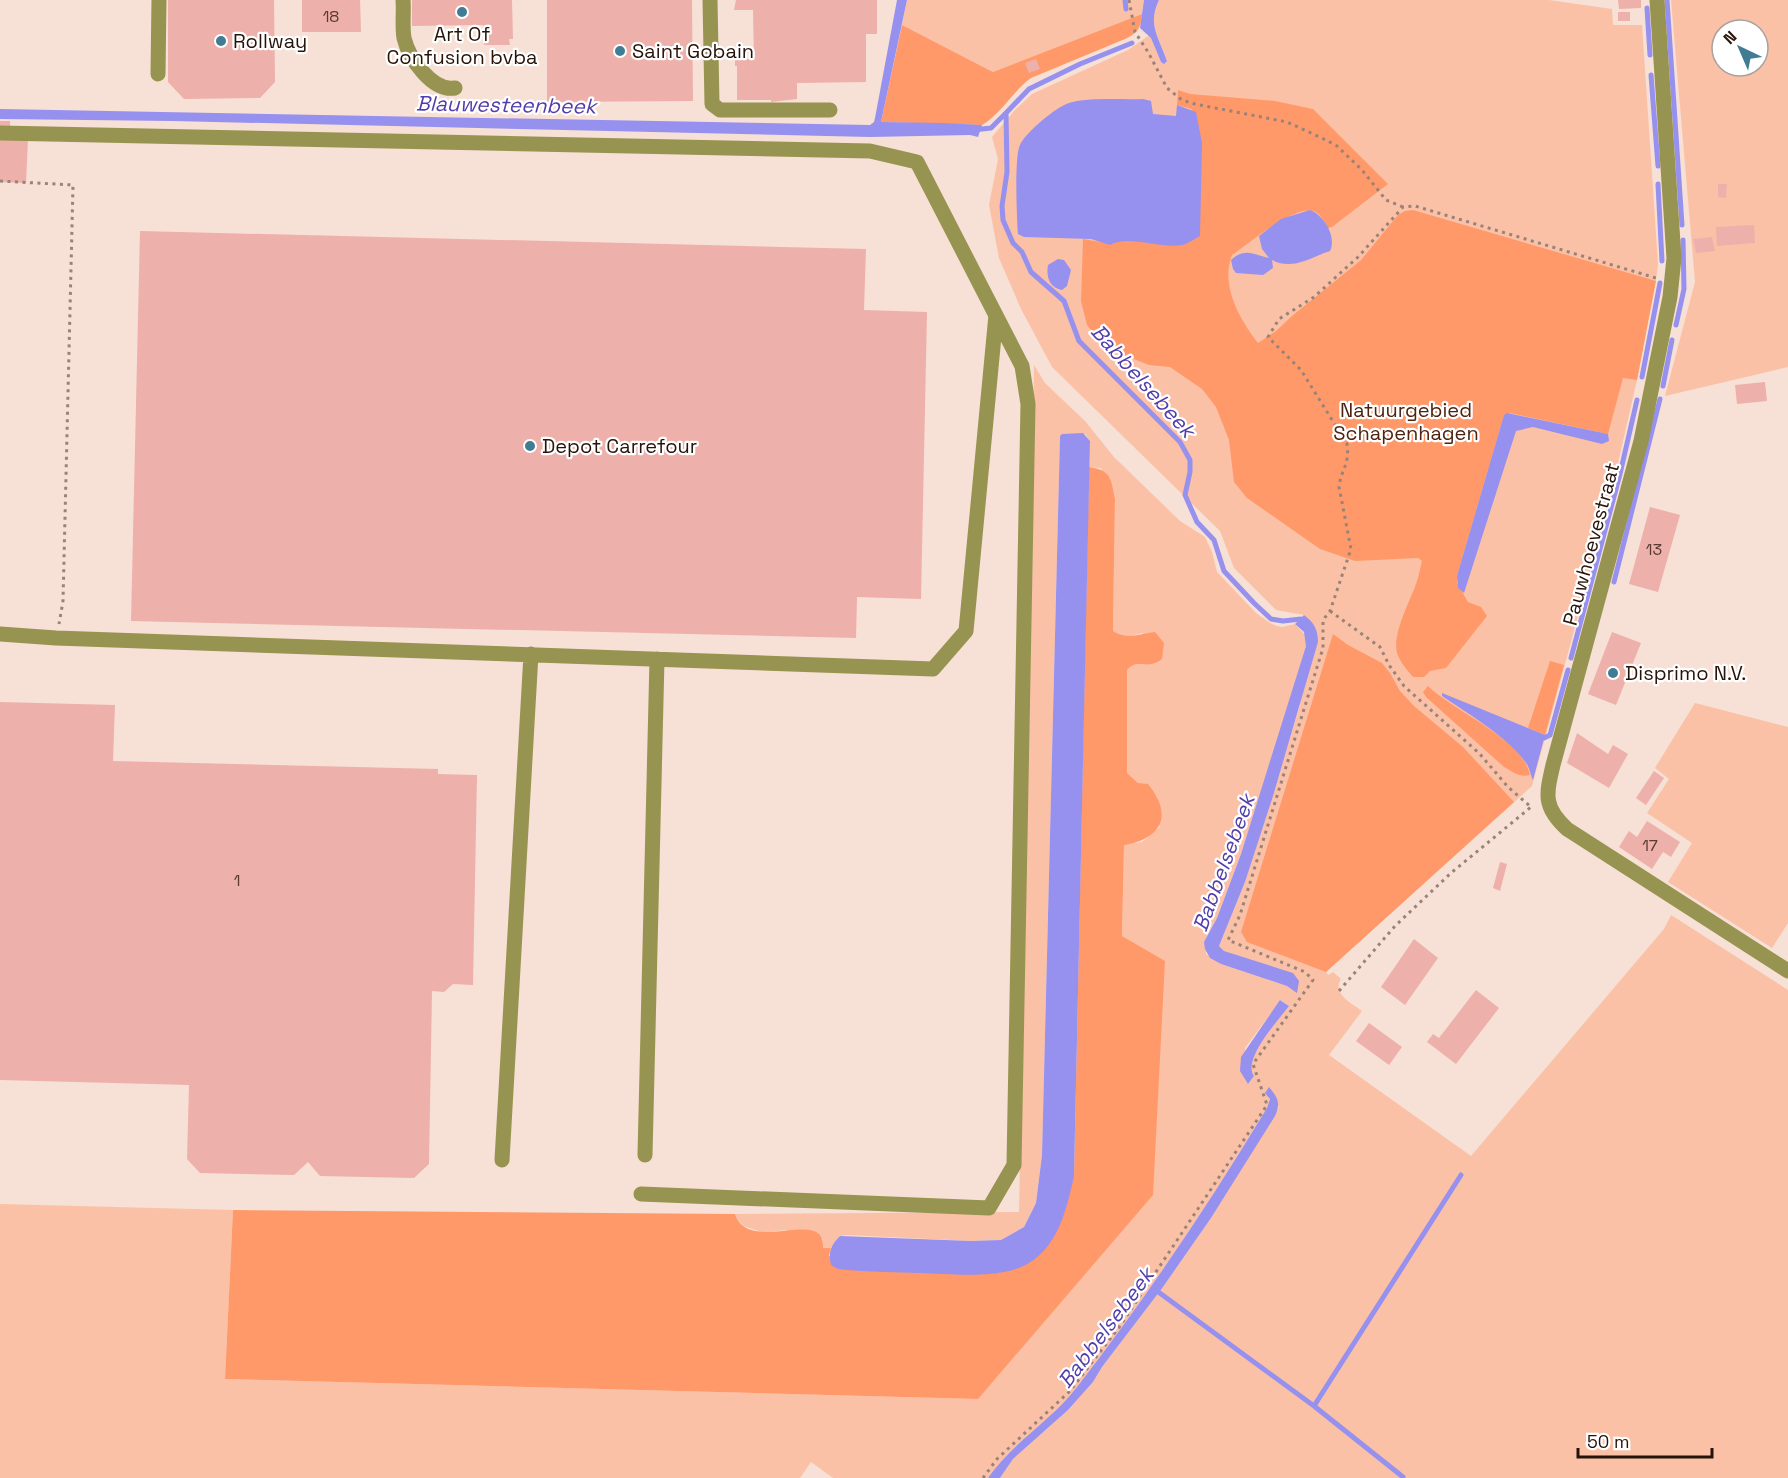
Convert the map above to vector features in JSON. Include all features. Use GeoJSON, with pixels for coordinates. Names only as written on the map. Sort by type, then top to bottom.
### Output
{"type":"FeatureCollection","features":[{"type":"Feature","properties":{"kind":"street"},"geometry":{"type":"LineString","coordinates":[[158,74],[159,0]]}},
{"type":"Feature","properties":{"kind":"street"},"geometry":{"type":"LineString","coordinates":[[403,0],[404,39],[414,60],[432,82],[447,89],[455,88]]}},
{"type":"Feature","properties":{"kind":"street"},"geometry":{"type":"LineString","coordinates":[[710,0],[712,104],[715,108],[720,110],[830,110]]}},
{"type":"Feature","properties":{"kind":"street","name":"Pauwhoevestraat"},"geometry":{"type":"LineString","coordinates":[[1548,802],[1553,765],[1641,441],[1672,282],[1674,258],[1657,0]]}},
{"type":"Feature","properties":{"kind":"street"},"geometry":{"type":"LineString","coordinates":[[0,133],[870,151],[917,162],[1022,366],[1028,404],[1014,1165],[989,1208],[641,1194]]}},
{"type":"Feature","properties":{"kind":"street"},"geometry":{"type":"LineString","coordinates":[[0,634],[56,638],[933,669],[966,631],[996,315]]}},
{"type":"Feature","properties":{"kind":"street"},"geometry":{"type":"LineString","coordinates":[[502,1160],[531,654]]}},
{"type":"Feature","properties":{"kind":"street"},"geometry":{"type":"LineString","coordinates":[[645,1155],[657,659]]}},
{"type":"Feature","properties":{"kind":"street"},"geometry":{"type":"LineString","coordinates":[[1548,802],[1551,812],[1567,829],[1788,971]]}},
{"type":"Feature","properties":{"kind":"path"},"geometry":{"type":"LineString","coordinates":[[1129,0],[1135,32],[1172,93],[1195,104],[1287,122],[1326,140],[1337,146],[1362,170],[1386,200],[1403,207],[1415,206],[1672,282]]}},
{"type":"Feature","properties":{"kind":"path"},"geometry":{"type":"LineString","coordinates":[[0,181],[73,185],[63,601],[56,638]]}},
{"type":"Feature","properties":{"kind":"path"},"geometry":{"type":"LineString","coordinates":[[983,1478],[997,1459],[1070,1391],[1119,1326],[1267,1105],[1252,1064],[1313,980],[1305,972],[1228,940],[1240,915],[1323,648],[1323,620],[1330,610],[1351,549],[1339,487],[1349,457],[1347,444],[1301,370],[1268,337],[1279,320],[1314,297],[1358,257],[1403,207]]}},
{"type":"Feature","properties":{"kind":"path"},"geometry":{"type":"LineString","coordinates":[[1330,610],[1380,647],[1404,686],[1479,753],[1508,787],[1531,807]]}},
{"type":"Feature","properties":{"kind":"path"},"geometry":{"type":"LineString","coordinates":[[1339,991],[1395,926],[1451,873],[1531,807],[1548,802]]}},
{"type":"Feature","properties":{"kind":"green space"},"geometry":{"type":"Polygon","coordinates":[[[907,0],[1144,0],[1142,14],[993,72],[902,25],[907,0]]]}},
{"type":"Feature","properties":{"kind":"green space","name":"Natuurgebied Schapenhagen"},"geometry":{"type":"Polygon","coordinates":[[[1159,0],[1549,0],[1612,9],[1613,25],[1642,25],[1657,273],[1637,380],[1610,498],[1532,786],[1326,972],[1328,975],[1333,972],[1341,979],[1339,989],[1341,994],[1362,1011],[1329,1055],[1471,1156],[1664,929],[1671,915],[1788,990],[1788,1478],[1000,1478],[1013,1459],[1068,1410],[1093,1382],[1163,1287],[1211,1218],[1279,1107],[1269,1096],[1270,1101],[1267,1108],[1223,1180],[1128,1319],[1067,1399],[1009,1453],[988,1478],[833,1478],[811,1462],[800,1478],[0,1478],[0,1204],[233,1210],[225,1379],[978,1399],[1165,962],[1122,936],[1124,844],[1142,842],[1160,827],[1138,783],[1127,773],[1127,670],[1136,664],[1153,664],[1143,633],[1127,636],[1113,631],[1115,499],[1101,468],[1089,467],[1090,441],[1085,434],[1062,434],[1060,436],[1042,1155],[1036,1203],[1024,1227],[1001,1240],[971,1241],[847,1235],[840,1236],[831,1248],[823,1248],[823,1239],[785,1230],[764,1233],[744,1226],[735,1214],[1019,1212],[1034,365],[1045,383],[1085,421],[1114,457],[1180,521],[1205,537],[1217,572],[1256,613],[1277,626],[1295,624],[1306,636],[1306,646],[1293,691],[1241,854],[1217,918],[1207,936],[1206,954],[1221,964],[1299,990],[1224,951],[1219,946],[1245,882],[1300,705],[1310,620],[1304,615],[1276,610],[1234,568],[1220,531],[1052,367],[1021,309],[999,258],[989,205],[998,159],[992,137],[1015,110],[1032,94],[1128,50],[1148,36],[1161,62],[1167,60],[1154,24],[1159,0]],[[1281,1000],[1245,1048],[1248,1084],[1254,1076],[1253,1060],[1262,1040],[1289,1006],[1281,1000]]]}},
{"type":"Feature","properties":{"kind":"green space"},"geometry":{"type":"Polygon","coordinates":[[[1671,0],[1788,0],[1788,367],[1665,396],[1695,282],[1671,0]]]}},
{"type":"Feature","properties":{"kind":"green space"},"geometry":{"type":"Polygon","coordinates":[[[1142,14],[1140,26],[1133,35],[1031,78],[982,125],[881,122],[902,25],[993,72],[1142,14]]]}},
{"type":"Feature","properties":{"kind":"green space","name":"Natuurgebied Schapenhagen"},"geometry":{"type":"Polygon","coordinates":[[[1178,90],[1190,94],[1275,101],[1313,109],[1388,184],[1332,227],[1328,228],[1315,212],[1305,211],[1283,219],[1232,255],[1228,278],[1230,290],[1239,313],[1258,343],[1276,331],[1361,260],[1398,215],[1405,211],[1413,210],[1656,281],[1637,380],[1623,378],[1608,434],[1510,413],[1504,415],[1457,576],[1457,583],[1468,602],[1481,607],[1487,616],[1446,668],[1430,671],[1424,677],[1413,677],[1397,653],[1399,627],[1417,581],[1422,561],[1418,558],[1355,561],[1320,549],[1247,498],[1234,482],[1229,440],[1216,407],[1202,389],[1170,367],[1149,365],[1116,352],[1096,336],[1087,325],[1081,301],[1083,239],[1112,244],[1121,240],[1192,109],[1177,105],[1178,90]]]}},
{"type":"Feature","properties":{"kind":"green space"},"geometry":{"type":"Polygon","coordinates":[[[1089,467],[1106,473],[1111,481],[1115,499],[1113,631],[1128,636],[1155,632],[1164,643],[1161,660],[1153,664],[1136,664],[1127,670],[1127,773],[1138,783],[1148,784],[1156,795],[1162,815],[1160,824],[1148,837],[1124,845],[1122,936],[1165,961],[1153,1195],[978,1399],[225,1379],[233,1210],[735,1214],[743,1226],[755,1231],[812,1230],[821,1236],[823,1248],[831,1248],[829,1256],[999,1273],[1074,1176],[1089,467]]]}},
{"type":"Feature","properties":{"kind":"green space"},"geometry":{"type":"Polygon","coordinates":[[[1333,634],[1348,645],[1382,663],[1400,691],[1414,706],[1463,747],[1514,802],[1326,972],[1247,942],[1241,932],[1333,634]]]}},
{"type":"Feature","properties":{"kind":"green space"},"geometry":{"type":"Polygon","coordinates":[[[1550,661],[1564,665],[1545,735],[1528,728],[1550,661]]]}},
{"type":"Feature","properties":{"kind":"green space"},"geometry":{"type":"Polygon","coordinates":[[[1428,686],[1515,749],[1525,762],[1530,775],[1520,775],[1504,767],[1426,697],[1423,692],[1428,686]]]}},
{"type":"Feature","properties":{"kind":"green space"},"geometry":{"type":"Polygon","coordinates":[[[1695,703],[1788,727],[1788,923],[1772,948],[1668,882],[1692,843],[1647,813],[1669,779],[1655,768],[1695,703]]]}},
{"type":"Feature","properties":{"kind":"shaded area"},"geometry":{"type":"Polygon","coordinates":[[[897,0],[907,0],[881,122],[982,125],[978,137],[970,135],[870,137],[0,119],[0,109],[870,125],[875,118],[897,0]]]}},
{"type":"Feature","properties":{"kind":"shaded area"},"geometry":{"type":"Polygon","coordinates":[[[1144,0],[1159,0],[1154,24],[1167,61],[1164,64],[1151,38],[1140,28],[1144,0]]]}},
{"type":"Feature","properties":{"kind":"shaded area"},"geometry":{"type":"Polygon","coordinates":[[[1096,99],[1151,101],[1153,114],[1176,116],[1177,105],[1196,112],[1202,143],[1200,236],[1184,244],[1173,246],[1135,241],[1117,242],[1110,245],[1091,239],[1024,237],[1018,234],[1016,188],[1018,152],[1023,140],[1034,127],[1069,103],[1096,99]]]}},
{"type":"Feature","properties":{"kind":"shaded area"},"geometry":{"type":"Polygon","coordinates":[[[1310,210],[1328,227],[1332,239],[1330,251],[1295,264],[1272,260],[1273,268],[1263,275],[1236,273],[1231,260],[1236,256],[1250,253],[1269,258],[1262,249],[1259,236],[1281,219],[1310,210]]]}},
{"type":"Feature","properties":{"kind":"shaded area"},"geometry":{"type":"Polygon","coordinates":[[[1058,259],[1064,260],[1071,270],[1067,286],[1062,290],[1054,287],[1049,281],[1048,265],[1058,259]]]}},
{"type":"Feature","properties":{"kind":"shaded area"},"geometry":{"type":"Polygon","coordinates":[[[1507,413],[1608,434],[1609,441],[1602,444],[1533,427],[1516,431],[1464,593],[1458,588],[1457,576],[1504,415],[1507,413]]]}},
{"type":"Feature","properties":{"kind":"shaded area"},"geometry":{"type":"Polygon","coordinates":[[[1083,433],[1090,441],[1074,1176],[1068,1200],[1055,1236],[1048,1246],[1029,1263],[1005,1272],[961,1275],[838,1269],[831,1265],[830,1252],[840,1236],[1001,1240],[1024,1227],[1036,1203],[1042,1155],[1060,436],[1083,433]]]}},
{"type":"Feature","properties":{"kind":"shaded area"},"geometry":{"type":"Polygon","coordinates":[[[1304,615],[1315,627],[1318,642],[1245,882],[1219,946],[1224,951],[1293,973],[1299,981],[1297,993],[1287,986],[1221,964],[1210,958],[1204,942],[1217,918],[1241,854],[1306,646],[1304,632],[1295,624],[1304,615]]]}},
{"type":"Feature","properties":{"kind":"shaded area"},"geometry":{"type":"Polygon","coordinates":[[[1442,693],[1545,735],[1533,780],[1527,765],[1509,744],[1487,726],[1442,696],[1442,693]]]}},
{"type":"Feature","properties":{"kind":"shaded area"},"geometry":{"type":"Polygon","coordinates":[[[1280,1000],[1289,1006],[1257,1050],[1253,1060],[1254,1076],[1248,1084],[1240,1071],[1241,1057],[1280,1000]]]}},
{"type":"Feature","properties":{"kind":"shaded area"},"geometry":{"type":"Polygon","coordinates":[[[1269,1087],[1278,1101],[1275,1116],[1211,1218],[1163,1287],[1093,1382],[1068,1410],[1013,1459],[1000,1478],[988,1478],[1009,1453],[1067,1399],[1128,1319],[1200,1215],[1267,1108],[1270,1099],[1265,1093],[1269,1087]]]}},
{"type":"Feature","properties":{"kind":"building","name":"Rollway"},"geometry":{"type":"Polygon","coordinates":[[[168,0],[274,0],[275,82],[260,98],[184,99],[168,82],[168,0]]]}},
{"type":"Feature","properties":{"kind":"building"},"geometry":{"type":"Polygon","coordinates":[[[302,0],[360,0],[361,32],[302,32],[302,0]]]}},
{"type":"Feature","properties":{"kind":"building","name":"Art Of Confusion bvba"},"geometry":{"type":"Polygon","coordinates":[[[412,0],[512,0],[513,39],[509,39],[510,45],[484,45],[483,25],[412,26],[412,0]]]}},
{"type":"Feature","properties":{"kind":"building","name":"Saint Gobain"},"geometry":{"type":"Polygon","coordinates":[[[547,0],[692,0],[693,101],[547,102],[547,0]]]}},
{"type":"Feature","properties":{"kind":"building"},"geometry":{"type":"Polygon","coordinates":[[[736,0],[877,0],[877,34],[866,34],[866,82],[797,83],[797,99],[771,102],[771,100],[737,100],[735,59],[754,59],[753,10],[734,10],[736,0]]]}},
{"type":"Feature","properties":{"kind":"building"},"geometry":{"type":"Polygon","coordinates":[[[1618,0],[1641,0],[1641,8],[1619,9],[1618,0]]]}},
{"type":"Feature","properties":{"kind":"building"},"geometry":{"type":"Polygon","coordinates":[[[1618,12],[1630,12],[1630,21],[1618,21],[1618,12]]]}},
{"type":"Feature","properties":{"kind":"building"},"geometry":{"type":"Polygon","coordinates":[[[1036,59],[1040,69],[1029,73],[1025,63],[1036,59]]]}},
{"type":"Feature","properties":{"kind":"building"},"geometry":{"type":"Polygon","coordinates":[[[0,121],[10,121],[10,138],[28,139],[26,183],[0,182],[0,121]]]}},
{"type":"Feature","properties":{"kind":"building"},"geometry":{"type":"Polygon","coordinates":[[[1718,184],[1727,184],[1726,198],[1718,197],[1718,184]]]}},
{"type":"Feature","properties":{"kind":"building"},"geometry":{"type":"Polygon","coordinates":[[[1754,225],[1755,243],[1717,246],[1716,227],[1754,225]]]}},
{"type":"Feature","properties":{"kind":"building","name":"Depot Carrefour"},"geometry":{"type":"Polygon","coordinates":[[[140,231],[866,249],[864,310],[927,312],[921,599],[857,597],[856,638],[131,621],[140,231]]]}},
{"type":"Feature","properties":{"kind":"building"},"geometry":{"type":"Polygon","coordinates":[[[1712,237],[1715,251],[1696,253],[1693,239],[1712,237]]]}},
{"type":"Feature","properties":{"kind":"building"},"geometry":{"type":"Polygon","coordinates":[[[1765,382],[1767,401],[1737,404],[1735,385],[1765,382]]]}},
{"type":"Feature","properties":{"kind":"building"},"geometry":{"type":"Polygon","coordinates":[[[1650,507],[1680,515],[1658,592],[1629,584],[1650,507]]]}},
{"type":"Feature","properties":{"kind":"building","name":"Disprimo N.V."},"geometry":{"type":"Polygon","coordinates":[[[1612,632],[1641,643],[1616,705],[1588,694],[1612,632]]]}},
{"type":"Feature","properties":{"kind":"building"},"geometry":{"type":"Polygon","coordinates":[[[0,702],[115,705],[113,761],[438,769],[438,774],[477,775],[473,985],[453,984],[444,992],[432,991],[429,1164],[414,1178],[320,1176],[308,1162],[294,1175],[200,1173],[187,1159],[189,1085],[0,1080],[0,702]]]}},
{"type":"Feature","properties":{"kind":"building"},"geometry":{"type":"Polygon","coordinates":[[[1577,733],[1608,754],[1613,745],[1628,754],[1609,788],[1567,763],[1577,733]]]}},
{"type":"Feature","properties":{"kind":"building"},"geometry":{"type":"Polygon","coordinates":[[[1654,771],[1664,778],[1646,805],[1636,798],[1654,771]]]}},
{"type":"Feature","properties":{"kind":"building"},"geometry":{"type":"Polygon","coordinates":[[[1647,821],[1680,842],[1671,857],[1663,852],[1652,869],[1619,847],[1629,831],[1637,837],[1647,821]]]}},
{"type":"Feature","properties":{"kind":"building"},"geometry":{"type":"Polygon","coordinates":[[[1500,862],[1507,864],[1500,891],[1493,888],[1500,862]]]}},
{"type":"Feature","properties":{"kind":"building"},"geometry":{"type":"Polygon","coordinates":[[[1414,939],[1438,958],[1405,1005],[1381,987],[1414,939]]]}},
{"type":"Feature","properties":{"kind":"building"},"geometry":{"type":"Polygon","coordinates":[[[1476,990],[1499,1008],[1456,1064],[1427,1042],[1433,1034],[1439,1038],[1476,990]]]}},
{"type":"Feature","properties":{"kind":"building"},"geometry":{"type":"Polygon","coordinates":[[[1369,1023],[1402,1047],[1389,1065],[1356,1041],[1369,1023]]]}},
{"type":"Feature","properties":{"kind":"waterway"},"geometry":{"type":"LineString","coordinates":[[1125,0],[1126,9]]}},
{"type":"Feature","properties":{"kind":"waterway"},"geometry":{"type":"LineString","coordinates":[[1667,0],[1682,225]]}},
{"type":"Feature","properties":{"kind":"waterway"},"geometry":{"type":"LineString","coordinates":[[1647,8],[1650,55]]}},
{"type":"Feature","properties":{"kind":"waterway","name":"Babbelsebeek"},"geometry":{"type":"LineString","coordinates":[[1132,43],[1080,64],[1029,89],[1006,113],[1007,172],[1002,206],[1003,220],[1013,243],[1022,252],[1031,272],[1064,301],[1079,341],[1180,442],[1190,460],[1185,495],[1197,522],[1214,540],[1224,571],[1271,619],[1283,621],[1301,619],[1305,622]]}},
{"type":"Feature","properties":{"kind":"waterway"},"geometry":{"type":"LineString","coordinates":[[1651,75],[1658,166]]}},
{"type":"Feature","properties":{"kind":"waterway","name":"Blauwesteenbeek"},"geometry":{"type":"LineString","coordinates":[[973,130],[991,128],[1006,113]]}},
{"type":"Feature","properties":{"kind":"waterway"},"geometry":{"type":"LineString","coordinates":[[1658,184],[1662,261]]}},
{"type":"Feature","properties":{"kind":"waterway"},"geometry":{"type":"LineString","coordinates":[[1676,325],[1684,289],[1683,240]]}},
{"type":"Feature","properties":{"kind":"waterway"},"geometry":{"type":"LineString","coordinates":[[1642,377],[1660,283]]}},
{"type":"Feature","properties":{"kind":"waterway"},"geometry":{"type":"LineString","coordinates":[[1663,386],[1672,340]]}},
{"type":"Feature","properties":{"kind":"waterway"},"geometry":{"type":"LineString","coordinates":[[1614,582],[1660,399]]}},
{"type":"Feature","properties":{"kind":"waterway"},"geometry":{"type":"LineString","coordinates":[[1571,658],[1620,474],[1637,400]]}},
{"type":"Feature","properties":{"kind":"waterway"},"geometry":{"type":"LineString","coordinates":[[1544,738],[1550,735],[1568,670]]}},
{"type":"Feature","properties":{"kind":"waterway"},"geometry":{"type":"LineString","coordinates":[[1314,1406],[1461,1175]]}},
{"type":"Feature","properties":{"kind":"waterway"},"geometry":{"type":"LineString","coordinates":[[1157,1291],[1314,1406],[1403,1477]]}},
{"type":"Feature","properties":{"kind":"place","name":"Art Of Confusion bvba"},"geometry":{"type":"Point","coordinates":[462,12]}},
{"type":"Feature","properties":{"kind":"place","name":"Rollway"},"geometry":{"type":"Point","coordinates":[221,41]}},
{"type":"Feature","properties":{"kind":"place","name":"Saint Gobain"},"geometry":{"type":"Point","coordinates":[620,51]}},
{"type":"Feature","properties":{"kind":"place","name":"Depot Carrefour"},"geometry":{"type":"Point","coordinates":[530,446]}},
{"type":"Feature","properties":{"kind":"place","name":"Disprimo N.V."},"geometry":{"type":"Point","coordinates":[1613,673]}}]}
